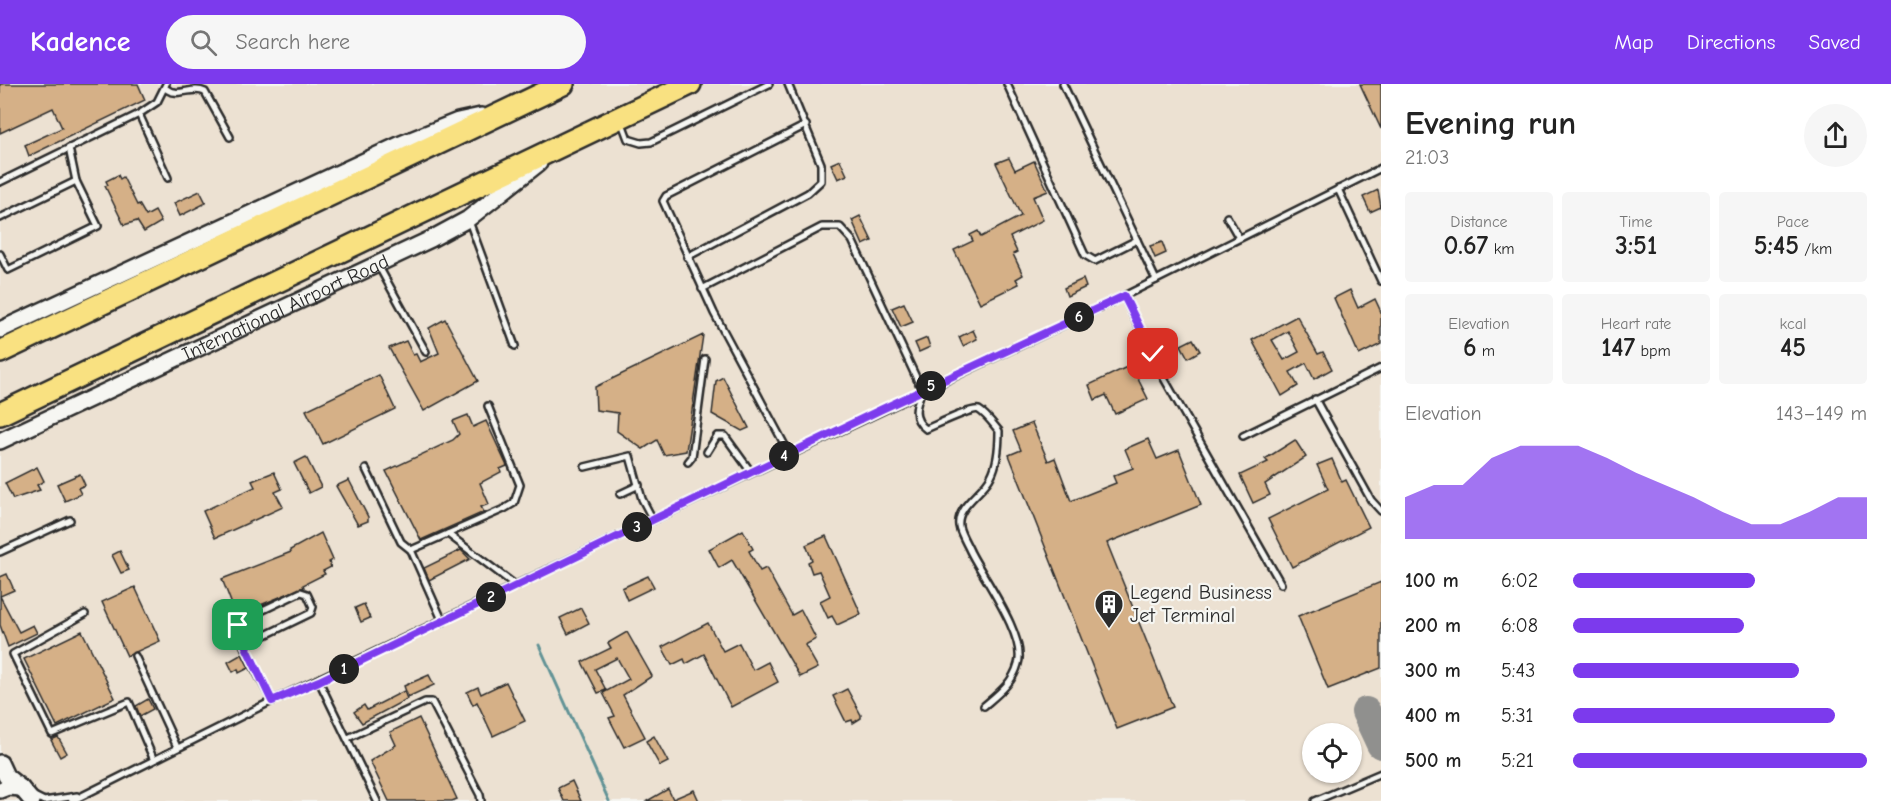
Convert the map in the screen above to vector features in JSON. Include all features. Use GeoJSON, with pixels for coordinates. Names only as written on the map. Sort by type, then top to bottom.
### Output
{"type":"FeatureCollection","features":[{"type":"Feature","properties":{"kind":"highway"},"geometry":{"type":"LineString","coordinates":[[0,352],[563,84]]}},
{"type":"Feature","properties":{"kind":"highway","name":"International Airport Road"},"geometry":{"type":"LineString","coordinates":[[0,414],[690,84]]}},
{"type":"Feature","properties":{"kind":"main road"},"geometry":{"type":"LineString","coordinates":[[0,330],[400,144],[458,121],[516,107]]}},
{"type":"Feature","properties":{"kind":"main road","name":"International Airport Road"},"geometry":{"type":"LineString","coordinates":[[0,441],[378,264],[468,219],[555,150]]}},
{"type":"Feature","properties":{"kind":"main road"},"geometry":{"type":"LineString","coordinates":[[0,763],[6,776],[27,794]]}},
{"type":"Feature","properties":{"kind":"main road"},"geometry":{"type":"LineString","coordinates":[[0,790],[8,787],[27,794]]}},
{"type":"Feature","properties":{"kind":"lane"},"geometry":{"type":"LineString","coordinates":[[620,118],[628,139],[641,143],[651,142],[770,84]]}},
{"type":"Feature","properties":{"kind":"lane"},"geometry":{"type":"LineString","coordinates":[[687,257],[816,188],[821,181],[821,164],[788,84]]}},
{"type":"Feature","properties":{"kind":"lane"},"geometry":{"type":"LineString","coordinates":[[1007,84],[1085,255],[1095,261],[1137,240]]}},
{"type":"Feature","properties":{"kind":"lane"},"geometry":{"type":"LineString","coordinates":[[1063,84],[1156,280]]}},
{"type":"Feature","properties":{"kind":"lane"},"geometry":{"type":"LineString","coordinates":[[0,182],[139,114],[157,102],[166,86],[177,93],[198,89],[205,92],[230,137]]}},
{"type":"Feature","properties":{"kind":"lane"},"geometry":{"type":"LineString","coordinates":[[139,114],[168,178]]}},
{"type":"Feature","properties":{"kind":"lane"},"geometry":{"type":"LineString","coordinates":[[789,453],[702,289],[663,201],[666,196],[806,125]]}},
{"type":"Feature","properties":{"kind":"lane"},"geometry":{"type":"LineString","coordinates":[[0,254],[8,270],[98,226],[76,181],[69,148]]}},
{"type":"Feature","properties":{"kind":"lane"},"geometry":{"type":"LineString","coordinates":[[72,801],[153,758],[319,681],[789,453],[1124,296],[1381,168]]}},
{"type":"Feature","properties":{"kind":"lane"},"geometry":{"type":"LineString","coordinates":[[0,218],[76,181]]}},
{"type":"Feature","properties":{"kind":"lane"},"geometry":{"type":"LineString","coordinates":[[1338,189],[1381,281]]}},
{"type":"Feature","properties":{"kind":"lane"},"geometry":{"type":"LineString","coordinates":[[1227,217],[1239,238]]}},
{"type":"Feature","properties":{"kind":"lane"},"geometry":{"type":"LineString","coordinates":[[468,219],[515,346]]}},
{"type":"Feature","properties":{"kind":"lane"},"geometry":{"type":"LineString","coordinates":[[702,289],[822,227],[840,227],[852,240],[922,390],[916,404],[915,416],[926,429],[951,421],[970,409],[979,410],[999,431],[995,466],[990,479],[961,513],[959,525],[976,562],[1001,604],[1016,640],[1018,651],[1019,662],[1006,688],[984,706]]}},
{"type":"Feature","properties":{"kind":"lane"},"geometry":{"type":"LineString","coordinates":[[378,264],[426,352]]}},
{"type":"Feature","properties":{"kind":"lane"},"geometry":{"type":"LineString","coordinates":[[1124,296],[1161,373],[1281,584]]}},
{"type":"Feature","properties":{"kind":"lane"},"geometry":{"type":"LineString","coordinates":[[688,462],[692,457],[705,359]]}},
{"type":"Feature","properties":{"kind":"lane"},"geometry":{"type":"LineString","coordinates":[[1243,436],[1381,368]]}},
{"type":"Feature","properties":{"kind":"lane"},"geometry":{"type":"LineString","coordinates":[[1315,399],[1371,500],[1381,511]]}},
{"type":"Feature","properties":{"kind":"lane"},"geometry":{"type":"LineString","coordinates":[[411,550],[504,509],[513,503],[518,495],[520,485],[516,473],[488,406]]}},
{"type":"Feature","properties":{"kind":"lane"},"geometry":{"type":"LineString","coordinates":[[707,452],[717,436],[725,436],[751,472]]}},
{"type":"Feature","properties":{"kind":"lane"},"geometry":{"type":"LineString","coordinates":[[585,467],[630,456],[642,499],[653,519]]}},
{"type":"Feature","properties":{"kind":"lane"},"geometry":{"type":"LineString","coordinates":[[366,469],[401,542],[411,550],[442,622]]}},
{"type":"Feature","properties":{"kind":"lane"},"geometry":{"type":"LineString","coordinates":[[620,494],[639,485]]}},
{"type":"Feature","properties":{"kind":"lane"},"geometry":{"type":"LineString","coordinates":[[0,552],[70,520]]}},
{"type":"Feature","properties":{"kind":"lane"},"geometry":{"type":"LineString","coordinates":[[448,534],[515,585]]}},
{"type":"Feature","properties":{"kind":"lane"},"geometry":{"type":"LineString","coordinates":[[245,645],[311,613],[313,607],[307,594],[301,592],[242,620],[238,625],[239,632],[245,645],[272,701]]}},
{"type":"Feature","properties":{"kind":"lane"},"geometry":{"type":"LineString","coordinates":[[85,614],[13,654],[52,734],[129,702],[153,758]]}},
{"type":"Feature","properties":{"kind":"lane"},"geometry":{"type":"LineString","coordinates":[[135,656],[177,747]]}},
{"type":"Feature","properties":{"kind":"lane"},"geometry":{"type":"LineString","coordinates":[[319,681],[377,801]]}},
{"type":"Feature","properties":{"kind":"lane"},"geometry":{"type":"LineString","coordinates":[[348,738],[425,702],[432,702],[481,801]]}},
{"type":"Feature","properties":{"kind":"lane"},"geometry":{"type":"LineString","coordinates":[[1314,801],[1381,773]]}},
{"type":"Feature","properties":{"kind":"lane"},"geometry":{"type":"LineString","coordinates":[[27,794],[44,801],[84,794]]}},
{"type":"Feature","properties":{"kind":"shaded area"},"geometry":{"type":"Polygon","coordinates":[[[0,84],[1381,84],[1381,801],[0,801],[0,84]]]}},
{"type":"Feature","properties":{"kind":"building"},"geometry":{"type":"Polygon","coordinates":[[[0,84],[138,84],[145,100],[29,156],[25,145],[62,128],[53,108],[0,133],[0,84]]]}},
{"type":"Feature","properties":{"kind":"building"},"geometry":{"type":"Polygon","coordinates":[[[1360,84],[1381,84],[1381,129],[1360,84]]]}},
{"type":"Feature","properties":{"kind":"building"},"geometry":{"type":"Polygon","coordinates":[[[1009,158],[1015,170],[1034,161],[1048,191],[1033,197],[1043,220],[1010,237],[1017,252],[1013,254],[1023,275],[1016,279],[1019,284],[980,303],[954,250],[973,241],[970,235],[978,231],[981,237],[1021,216],[996,163],[1009,158]]]}},
{"type":"Feature","properties":{"kind":"building"},"geometry":{"type":"Polygon","coordinates":[[[840,160],[847,175],[838,179],[831,164],[840,160]]]}},
{"type":"Feature","properties":{"kind":"building"},"geometry":{"type":"Polygon","coordinates":[[[118,175],[120,179],[123,177],[137,205],[139,204],[146,216],[155,211],[161,222],[144,232],[137,221],[124,225],[105,186],[108,185],[106,181],[118,175]]]}},
{"type":"Feature","properties":{"kind":"building"},"geometry":{"type":"Polygon","coordinates":[[[1378,190],[1381,207],[1370,212],[1363,197],[1378,190]]]}},
{"type":"Feature","properties":{"kind":"building"},"geometry":{"type":"Polygon","coordinates":[[[200,191],[206,203],[180,216],[174,203],[200,191]]]}},
{"type":"Feature","properties":{"kind":"building"},"geometry":{"type":"Polygon","coordinates":[[[860,216],[872,241],[863,245],[852,220],[860,216]]]}},
{"type":"Feature","properties":{"kind":"building"},"geometry":{"type":"Polygon","coordinates":[[[1162,242],[1166,253],[1155,258],[1150,246],[1162,242]]]}},
{"type":"Feature","properties":{"kind":"building"},"geometry":{"type":"Polygon","coordinates":[[[1083,279],[1086,287],[1067,296],[1064,288],[1083,279]]]}},
{"type":"Feature","properties":{"kind":"building"},"geometry":{"type":"Polygon","coordinates":[[[1350,290],[1358,308],[1375,299],[1381,312],[1381,344],[1359,355],[1334,298],[1350,290]]]}},
{"type":"Feature","properties":{"kind":"building"},"geometry":{"type":"Polygon","coordinates":[[[904,303],[913,322],[901,327],[892,308],[904,303]]]}},
{"type":"Feature","properties":{"kind":"building"},"geometry":{"type":"Polygon","coordinates":[[[1297,316],[1318,354],[1323,352],[1332,369],[1314,379],[1306,363],[1290,372],[1298,386],[1282,396],[1252,340],[1297,316]],[[1288,331],[1272,340],[1284,360],[1299,352],[1288,331]]]}},
{"type":"Feature","properties":{"kind":"building"},"geometry":{"type":"Polygon","coordinates":[[[445,319],[478,381],[424,411],[389,348],[406,341],[413,355],[416,354],[420,362],[439,353],[429,328],[445,319]]]}},
{"type":"Feature","properties":{"kind":"building"},"geometry":{"type":"Polygon","coordinates":[[[973,330],[977,339],[963,346],[959,337],[973,330]]]}},
{"type":"Feature","properties":{"kind":"building"},"geometry":{"type":"Polygon","coordinates":[[[703,335],[686,451],[664,455],[657,440],[643,449],[617,431],[618,413],[596,410],[595,387],[703,335]]]}},
{"type":"Feature","properties":{"kind":"building"},"geometry":{"type":"Polygon","coordinates":[[[927,338],[930,347],[919,352],[915,343],[927,338]]]}},
{"type":"Feature","properties":{"kind":"building"},"geometry":{"type":"Polygon","coordinates":[[[1193,339],[1200,351],[1188,358],[1181,345],[1193,339]]]}},
{"type":"Feature","properties":{"kind":"building"},"geometry":{"type":"Polygon","coordinates":[[[1131,365],[1148,399],[1115,414],[1106,395],[1095,400],[1089,385],[1131,365]]]}},
{"type":"Feature","properties":{"kind":"building"},"geometry":{"type":"Polygon","coordinates":[[[379,375],[395,409],[323,444],[306,410],[379,375]]]}},
{"type":"Feature","properties":{"kind":"building"},"geometry":{"type":"Polygon","coordinates":[[[723,377],[749,428],[742,431],[712,414],[716,381],[723,377]]]}},
{"type":"Feature","properties":{"kind":"building"},"geometry":{"type":"Polygon","coordinates":[[[468,415],[473,427],[486,421],[507,466],[500,469],[501,472],[480,483],[489,504],[481,507],[484,512],[421,540],[386,471],[453,440],[459,434],[453,421],[468,415]]]}},
{"type":"Feature","properties":{"kind":"building"},"geometry":{"type":"Polygon","coordinates":[[[1032,423],[1048,461],[1055,458],[1071,501],[1116,483],[1113,476],[1133,468],[1125,449],[1148,439],[1157,459],[1179,450],[1201,505],[1107,543],[1173,707],[1117,729],[1009,455],[1021,450],[1013,431],[1032,423]]]}},
{"type":"Feature","properties":{"kind":"building"},"geometry":{"type":"Polygon","coordinates":[[[1295,440],[1306,457],[1265,484],[1270,495],[1253,503],[1240,475],[1268,462],[1265,459],[1295,440]]]}},
{"type":"Feature","properties":{"kind":"building"},"geometry":{"type":"Polygon","coordinates":[[[306,457],[321,487],[309,493],[294,463],[306,457]]]}},
{"type":"Feature","properties":{"kind":"building"},"geometry":{"type":"Polygon","coordinates":[[[1332,459],[1342,482],[1346,480],[1369,527],[1292,567],[1268,519],[1328,489],[1317,465],[1332,459]]]}},
{"type":"Feature","properties":{"kind":"building"},"geometry":{"type":"Polygon","coordinates":[[[37,467],[44,481],[37,485],[40,490],[13,499],[5,483],[37,467]]]}},
{"type":"Feature","properties":{"kind":"building"},"geometry":{"type":"Polygon","coordinates":[[[274,472],[282,489],[275,492],[283,507],[215,538],[203,511],[255,487],[252,481],[274,472]]]}},
{"type":"Feature","properties":{"kind":"building"},"geometry":{"type":"Polygon","coordinates":[[[80,474],[85,485],[78,488],[81,494],[65,501],[57,484],[80,474]]]}},
{"type":"Feature","properties":{"kind":"building"},"geometry":{"type":"Polygon","coordinates":[[[349,480],[368,517],[368,521],[358,525],[336,486],[349,480]]]}},
{"type":"Feature","properties":{"kind":"building"},"geometry":{"type":"Polygon","coordinates":[[[743,530],[753,549],[749,551],[760,571],[766,568],[792,615],[801,610],[816,639],[805,645],[818,668],[800,677],[732,560],[719,568],[709,549],[743,530]]]}},
{"type":"Feature","properties":{"kind":"building"},"geometry":{"type":"Polygon","coordinates":[[[321,533],[333,560],[329,562],[331,567],[323,571],[325,574],[303,585],[304,587],[236,615],[222,579],[291,552],[290,550],[321,533]]]}},
{"type":"Feature","properties":{"kind":"building"},"geometry":{"type":"Polygon","coordinates":[[[826,536],[861,614],[837,625],[832,616],[828,618],[820,601],[830,596],[819,571],[812,573],[808,562],[812,560],[806,545],[826,536]]]}},
{"type":"Feature","properties":{"kind":"building"},"geometry":{"type":"Polygon","coordinates":[[[461,550],[470,559],[429,580],[424,568],[461,550]]]}},
{"type":"Feature","properties":{"kind":"building"},"geometry":{"type":"Polygon","coordinates":[[[120,551],[129,570],[121,573],[112,555],[120,551]]]}},
{"type":"Feature","properties":{"kind":"building"},"geometry":{"type":"Polygon","coordinates":[[[7,574],[14,590],[0,596],[0,577],[7,574]]]}},
{"type":"Feature","properties":{"kind":"building"},"geometry":{"type":"Polygon","coordinates":[[[648,576],[654,587],[627,600],[622,588],[648,576]]]}},
{"type":"Feature","properties":{"kind":"building"},"geometry":{"type":"Polygon","coordinates":[[[1381,582],[1381,668],[1328,689],[1298,616],[1381,582]]]}},
{"type":"Feature","properties":{"kind":"building"},"geometry":{"type":"Polygon","coordinates":[[[135,587],[160,641],[127,656],[102,602],[135,587]]]}},
{"type":"Feature","properties":{"kind":"building"},"geometry":{"type":"Polygon","coordinates":[[[0,596],[19,632],[33,625],[37,633],[8,647],[0,625],[0,596]]]}},
{"type":"Feature","properties":{"kind":"building"},"geometry":{"type":"Polygon","coordinates":[[[364,604],[370,618],[361,622],[355,608],[364,604]]]}},
{"type":"Feature","properties":{"kind":"building"},"geometry":{"type":"Polygon","coordinates":[[[581,608],[589,623],[568,634],[560,618],[581,608]]]}},
{"type":"Feature","properties":{"kind":"building"},"geometry":{"type":"Polygon","coordinates":[[[708,623],[723,651],[739,643],[753,670],[768,662],[778,682],[731,707],[704,654],[686,664],[684,659],[672,665],[662,647],[708,623]]]}},
{"type":"Feature","properties":{"kind":"building"},"geometry":{"type":"Polygon","coordinates":[[[82,631],[115,698],[57,726],[24,659],[82,631]]]}},
{"type":"Feature","properties":{"kind":"building"},"geometry":{"type":"Polygon","coordinates":[[[627,632],[652,676],[623,695],[645,737],[624,747],[609,718],[615,716],[603,693],[629,679],[617,658],[595,669],[606,690],[598,693],[582,662],[611,648],[608,643],[627,632]]]}},
{"type":"Feature","properties":{"kind":"building"},"geometry":{"type":"Polygon","coordinates":[[[242,654],[249,668],[239,673],[238,669],[233,672],[228,662],[242,654]]]}},
{"type":"Feature","properties":{"kind":"building"},"geometry":{"type":"Polygon","coordinates":[[[429,675],[434,685],[408,697],[404,686],[429,675]]]}},
{"type":"Feature","properties":{"kind":"building"},"geometry":{"type":"Polygon","coordinates":[[[506,682],[525,721],[493,736],[477,702],[473,705],[467,692],[478,687],[481,694],[506,682]]]}},
{"type":"Feature","properties":{"kind":"building"},"geometry":{"type":"Polygon","coordinates":[[[847,689],[861,715],[861,718],[853,723],[852,720],[846,722],[833,696],[847,689]]]}},
{"type":"Feature","properties":{"kind":"building"},"geometry":{"type":"Polygon","coordinates":[[[404,691],[407,699],[362,723],[354,712],[364,705],[367,710],[404,691]]]}},
{"type":"Feature","properties":{"kind":"building"},"geometry":{"type":"Polygon","coordinates":[[[148,699],[153,709],[140,716],[136,706],[148,699]]]}},
{"type":"Feature","properties":{"kind":"building"},"geometry":{"type":"Polygon","coordinates":[[[419,718],[457,799],[452,801],[389,801],[370,761],[396,745],[390,732],[419,718]]]}},
{"type":"Feature","properties":{"kind":"building"},"geometry":{"type":"Polygon","coordinates":[[[654,736],[668,762],[660,766],[646,741],[654,736]]]}},
{"type":"Feature","properties":{"kind":"building"},"geometry":{"type":"Polygon","coordinates":[[[58,737],[67,753],[60,757],[51,740],[58,737]]]}},
{"type":"Feature","properties":{"kind":"building"},"geometry":{"type":"Polygon","coordinates":[[[572,781],[581,801],[564,801],[558,788],[572,781]]]}},
{"type":"Feature","properties":{"kind":"building"},"geometry":{"type":"Polygon","coordinates":[[[668,789],[673,799],[694,790],[699,801],[647,801],[668,789]]]}},
{"type":"Feature","properties":{"kind":"waterway"},"geometry":{"type":"LineString","coordinates":[[539,645],[609,801]]}},
{"type":"Feature","properties":{"kind":"taxiway"},"geometry":{"type":"LineString","coordinates":[[1366,712],[1381,744]]}},
{"type":"Feature","properties":{"kind":"place","name":"Legend Business Jet Terminal"},"geometry":{"type":"Point","coordinates":[1109,630]}},
{"type":"Feature","properties":{"kind":"route"},"geometry":{"type":"LineString","coordinates":[[238,625],[239,632],[272,701],[319,681],[880,410],[1124,296],[1153,354]]}}]}
